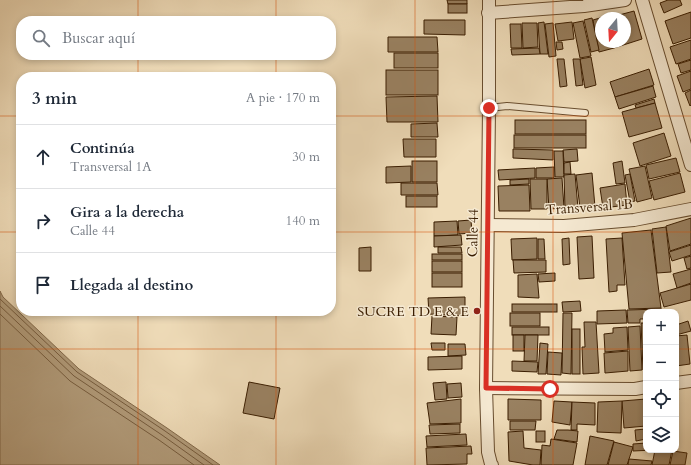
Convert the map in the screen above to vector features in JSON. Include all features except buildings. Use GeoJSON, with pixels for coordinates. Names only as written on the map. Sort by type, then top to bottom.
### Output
{"type":"FeatureCollection","features":[{"type":"Feature","properties":{"kind":"street","name":"Calle 44"},"geometry":{"type":"LineString","coordinates":[[489,0],[486,388],[488,452],[492,465]]}},
{"type":"Feature","properties":{"kind":"street"},"geometry":{"type":"LineString","coordinates":[[488,13],[584,6],[625,0]]}},
{"type":"Feature","properties":{"kind":"street"},"geometry":{"type":"LineString","coordinates":[[642,0],[691,165]]}},
{"type":"Feature","properties":{"kind":"street","name":"Transversal 1B"},"geometry":{"type":"LineString","coordinates":[[488,225],[564,226],[634,220],[691,209]]}},
{"type":"Feature","properties":{"kind":"street"},"geometry":{"type":"LineString","coordinates":[[679,383],[691,381]]}},
{"type":"Feature","properties":{"kind":"street"},"geometry":{"type":"LineString","coordinates":[[486,388],[635,389],[643,388]]}},
{"type":"Feature","properties":{"kind":"lane"},"geometry":{"type":"LineString","coordinates":[[489,108],[507,106],[585,113]]}},
{"type":"Feature","properties":{"kind":"water"},"geometry":{"type":"Polygon","coordinates":[[[0,291],[3,297],[16,309],[16,316],[23,316],[79,369],[220,465],[0,465],[0,291]]]}},
{"type":"Feature","properties":{"kind":"place","name":"SUCRE TD E & E"},"geometry":{"type":"Point","coordinates":[477,311]}},
{"type":"Feature","properties":{"kind":"route"},"geometry":{"type":"LineString","coordinates":[[489,108],[486,388],[550,389]]}}]}
